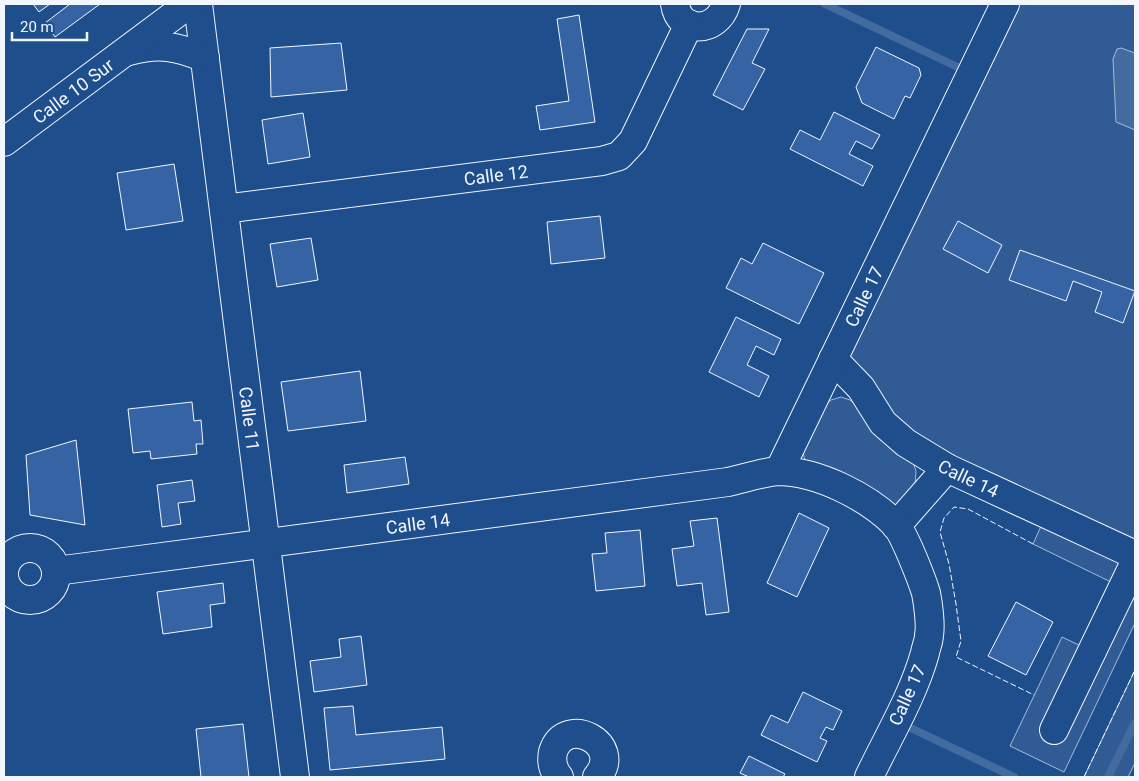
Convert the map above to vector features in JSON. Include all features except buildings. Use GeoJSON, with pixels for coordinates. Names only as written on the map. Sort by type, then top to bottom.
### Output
{"type":"FeatureCollection","features":[{"type":"Feature","properties":{"kind":"street","name":"Calle 10 Sur"},"geometry":{"type":"LineString","coordinates":[[4,142],[189,4]]}},
{"type":"Feature","properties":{"kind":"street","name":"Calle 11"},"geometry":{"type":"LineString","coordinates":[[198,4],[295,777]]}},
{"type":"Feature","properties":{"kind":"street","name":"Calle 12"},"geometry":{"type":"LineString","coordinates":[[224,209],[602,161],[619,156],[633,142],[682,14],[698,26],[708,25],[717,20],[724,12],[726,4]]}},
{"type":"Feature","properties":{"kind":"street","name":"Calle 17"},"geometry":{"type":"LineString","coordinates":[[869,777],[911,691],[921,665],[930,634],[926,594],[912,557],[896,526],[876,509],[849,491],[825,481],[779,471],[1005,4]]}},
{"type":"Feature","properties":{"kind":"street"},"geometry":{"type":"LineString","coordinates":[[127,51],[147,46],[167,46],[186,50],[205,58]]}},
{"type":"Feature","properties":{"kind":"street","name":"Calle 14"},"geometry":{"type":"LineString","coordinates":[[833,359],[860,388],[883,423],[906,443],[948,468],[1135,555]]}},
{"type":"Feature","properties":{"kind":"street"},"geometry":{"type":"LineString","coordinates":[[896,526],[948,468]]}},
{"type":"Feature","properties":{"kind":"street","name":"Calle 14"},"geometry":{"type":"LineString","coordinates":[[56,571],[728,482],[779,471]]}},
{"type":"Feature","properties":{"kind":"street"},"geometry":{"type":"LineString","coordinates":[[1054,730],[1135,562]]}},
{"type":"Feature","properties":{"kind":"street"},"geometry":{"type":"LineString","coordinates":[[559,777],[553,767],[552,757],[555,747],[562,739],[571,735],[581,734],[591,737],[598,743],[603,752],[604,762],[601,772],[597,777]]}},
{"type":"Feature","properties":{"kind":"shaded area"},"geometry":{"type":"Polygon","coordinates":[[[1005,4],[1135,4],[1135,555],[948,468],[833,359],[1005,4]]]}},
{"type":"Feature","properties":{"kind":"shaded area"},"geometry":{"type":"Polygon","coordinates":[[[1121,48],[1135,53],[1135,130],[1116,122],[1113,59],[1117,49],[1121,48]]]}},
{"type":"Feature","properties":{"kind":"shaded area"},"geometry":{"type":"Polygon","coordinates":[[[841,397],[850,400],[856,405],[912,459],[916,471],[915,486],[908,498],[896,505],[885,504],[805,462],[803,451],[822,407],[831,400],[841,397]]]}},
{"type":"Feature","properties":{"kind":"shaded area"},"geometry":{"type":"Polygon","coordinates":[[[1042,524],[1125,563],[1115,584],[1033,544],[1042,524]]]}},
{"type":"Feature","properties":{"kind":"shaded area"},"geometry":{"type":"Polygon","coordinates":[[[1111,588],[1135,600],[1135,623],[1064,772],[1010,746],[1062,637],[1083,647],[1111,588]]]}},
{"type":"Feature","properties":{"kind":"shaded area"},"geometry":{"type":"Polygon","coordinates":[[[1135,670],[1135,763],[1128,777],[1084,777],[1135,670]]]}},
{"type":"Feature","properties":{"kind":"waterway"},"geometry":{"type":"LineString","coordinates":[[825,4],[968,72]]}},
{"type":"Feature","properties":{"kind":"waterway"},"geometry":{"type":"LineString","coordinates":[[900,723],[1014,777]]}},
{"type":"Feature","properties":{"kind":"waterway"},"geometry":{"type":"LineString","coordinates":[[1108,777],[1135,723]]}},
{"type":"Feature","properties":{"kind":"fence"},"geometry":{"type":"LineString","coordinates":[[1033,544],[968,509],[954,507],[944,518],[940,532],[949,564],[961,641],[956,657],[1034,695]]}},
{"type":"Feature","properties":{"kind":"fence"},"geometry":{"type":"LineString","coordinates":[[1084,777],[1135,670]]}}]}
